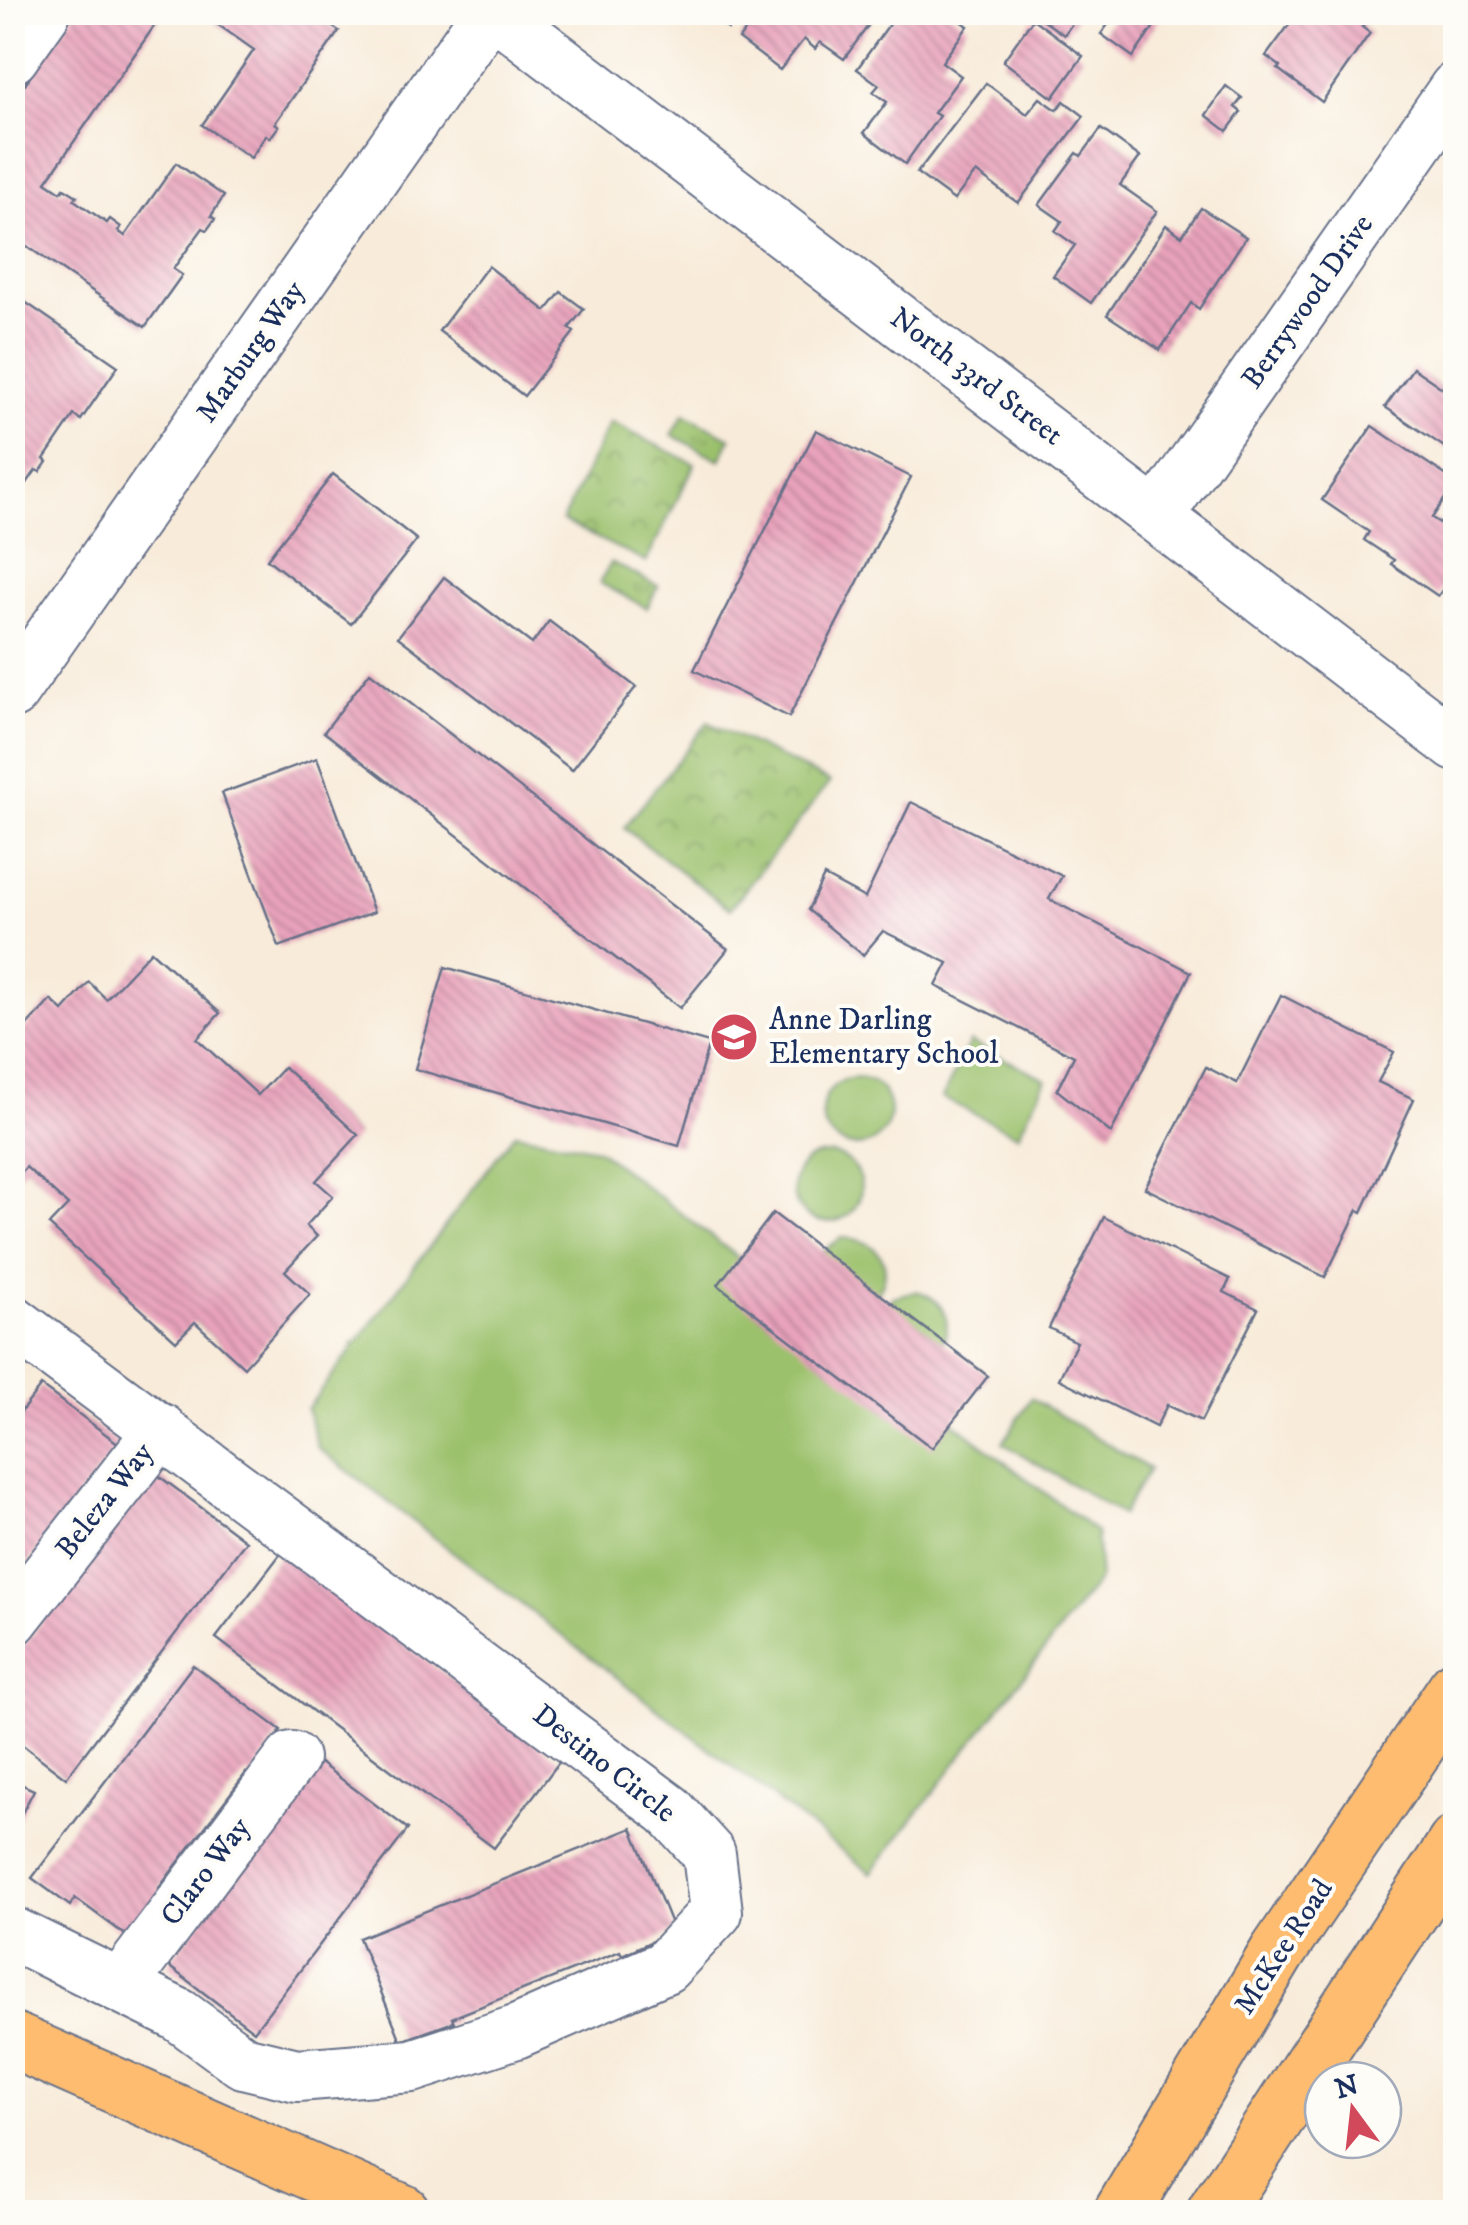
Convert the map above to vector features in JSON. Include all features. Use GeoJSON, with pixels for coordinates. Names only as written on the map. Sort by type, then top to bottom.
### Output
{"type":"FeatureCollection","features":[{"type":"Feature","properties":{"kind":"main road","name":"McKee Road"},"geometry":{"type":"LineString","coordinates":[[1122,2212],[1277,1953],[1456,1688]]}},
{"type":"Feature","properties":{"kind":"main road"},"geometry":{"type":"LineString","coordinates":[[1214,2212],[1456,1843]]}},
{"type":"Feature","properties":{"kind":"main road"},"geometry":{"type":"LineString","coordinates":[[12,2040],[402,2212]]}},
{"type":"Feature","properties":{"kind":"street"},"geometry":{"type":"LineString","coordinates":[[12,57],[44,12]]}},
{"type":"Feature","properties":{"kind":"street","name":"North 33rd Street"},"geometry":{"type":"LineString","coordinates":[[492,12],[1456,745]]}},
{"type":"Feature","properties":{"kind":"street","name":"Marburg Way"},"geometry":{"type":"LineString","coordinates":[[12,692],[492,12]]}},
{"type":"Feature","properties":{"kind":"street","name":"Berrywood Drive"},"geometry":{"type":"LineString","coordinates":[[1158,515],[1456,88]]}},
{"type":"Feature","properties":{"kind":"street","name":"Destino Circle"},"geometry":{"type":"LineString","coordinates":[[12,1320],[669,1810],[709,1854],[716,1912],[665,1966],[516,2032],[412,2066],[297,2075],[244,2062],[180,2015],[12,1933]]}},
{"type":"Feature","properties":{"kind":"street","name":"Beleza Way"},"geometry":{"type":"LineString","coordinates":[[12,1620],[161,1430]]}},
{"type":"Feature","properties":{"kind":"street","name":"Claro Way"},"geometry":{"type":"LineString","coordinates":[[120,1986],[292,1758]]}},
{"type":"Feature","properties":{"kind":"green space"},"geometry":{"type":"Polygon","coordinates":[[[684,414],[731,438],[720,460],[672,435],[684,414]]]}},
{"type":"Feature","properties":{"kind":"green space"},"geometry":{"type":"Polygon","coordinates":[[[610,422],[695,464],[646,562],[562,521],[610,422]]]}},
{"type":"Feature","properties":{"kind":"green space"},"geometry":{"type":"Polygon","coordinates":[[[611,562],[658,586],[647,608],[600,583],[611,562]]]}},
{"type":"Feature","properties":{"kind":"green space"},"geometry":{"type":"Polygon","coordinates":[[[708,722],[830,782],[730,909],[624,828],[708,722]]]}},
{"type":"Feature","properties":{"kind":"green space"},"geometry":{"type":"Polygon","coordinates":[[[970,1042],[1046,1079],[1018,1135],[942,1098],[970,1042]]]}},
{"type":"Feature","properties":{"kind":"green space"},"geometry":{"type":"Polygon","coordinates":[[[856,1078],[869,1080],[880,1088],[888,1099],[888,1125],[880,1136],[869,1144],[856,1146],[843,1144],[832,1136],[824,1125],[822,1112],[824,1099],[832,1088],[843,1080],[856,1078]]]}},
{"type":"Feature","properties":{"kind":"green space"},"geometry":{"type":"Polygon","coordinates":[[[515,1133],[597,1149],[1096,1532],[1100,1578],[871,1873],[318,1448],[307,1409],[515,1133]]]}},
{"type":"Feature","properties":{"kind":"green space"},"geometry":{"type":"Polygon","coordinates":[[[827,1154],[840,1156],[851,1164],[859,1175],[859,1201],[851,1212],[840,1220],[827,1222],[814,1220],[803,1212],[795,1201],[793,1188],[795,1175],[803,1164],[814,1156],[827,1154]]]}},
{"type":"Feature","properties":{"kind":"green space"},"geometry":{"type":"Polygon","coordinates":[[[841,1238],[865,1243],[881,1256],[885,1275],[874,1298],[822,1252],[841,1238]]]}},
{"type":"Feature","properties":{"kind":"green space"},"geometry":{"type":"Polygon","coordinates":[[[915,1291],[934,1300],[945,1314],[946,1332],[936,1351],[885,1305],[893,1297],[915,1291]]]}},
{"type":"Feature","properties":{"kind":"green space"},"geometry":{"type":"Polygon","coordinates":[[[1031,1398],[1149,1469],[1122,1515],[1003,1443],[1031,1398]]]}},
{"type":"Feature","properties":{"kind":"building"},"geometry":{"type":"Polygon","coordinates":[[[75,12],[164,12],[46,182],[77,196],[74,200],[107,223],[110,219],[125,236],[176,163],[224,196],[211,216],[215,219],[207,230],[203,228],[173,269],[182,275],[145,327],[12,236],[12,103],[75,12]]]}},
{"type":"Feature","properties":{"kind":"building"},"geometry":{"type":"Polygon","coordinates":[[[200,12],[321,12],[318,17],[339,31],[275,123],[279,126],[270,138],[266,135],[251,158],[202,125],[254,50],[200,12]]]}},
{"type":"Feature","properties":{"kind":"building"},"geometry":{"type":"Polygon","coordinates":[[[705,12],[740,12],[728,29],[705,12]]]}},
{"type":"Feature","properties":{"kind":"building"},"geometry":{"type":"Polygon","coordinates":[[[759,12],[878,12],[844,59],[820,42],[815,49],[804,39],[780,70],[739,39],[759,12]]]}},
{"type":"Feature","properties":{"kind":"building"},"geometry":{"type":"Polygon","coordinates":[[[898,12],[949,12],[968,26],[942,62],[961,76],[905,164],[864,133],[887,102],[873,92],[879,85],[857,69],[898,12]]]}},
{"type":"Feature","properties":{"kind":"building"},"geometry":{"type":"Polygon","coordinates":[[[1040,12],[1069,12],[1076,18],[1064,35],[1037,16],[1040,12]]]}},
{"type":"Feature","properties":{"kind":"building"},"geometry":{"type":"Polygon","coordinates":[[[1123,12],[1164,12],[1133,57],[1101,34],[1115,15],[1119,18],[1123,12]]]}},
{"type":"Feature","properties":{"kind":"building"},"geometry":{"type":"Polygon","coordinates":[[[1292,12],[1372,12],[1362,27],[1370,33],[1322,102],[1266,56],[1292,21],[1288,18],[1292,12]]]}},
{"type":"Feature","properties":{"kind":"building"},"geometry":{"type":"Polygon","coordinates":[[[1033,19],[1083,56],[1053,98],[1003,61],[1033,19]]]}},
{"type":"Feature","properties":{"kind":"building"},"geometry":{"type":"Polygon","coordinates":[[[986,83],[1027,114],[1040,98],[1057,110],[1064,101],[1084,116],[1018,203],[976,172],[954,200],[917,173],[986,83]]]}},
{"type":"Feature","properties":{"kind":"building"},"geometry":{"type":"Polygon","coordinates":[[[1226,86],[1242,98],[1235,107],[1241,112],[1227,131],[1206,115],[1226,86]]]}},
{"type":"Feature","properties":{"kind":"building"},"geometry":{"type":"Polygon","coordinates":[[[1101,129],[1140,157],[1120,185],[1157,211],[1091,303],[1053,276],[1075,245],[1055,231],[1062,221],[1039,205],[1077,153],[1081,156],[1101,129]]]}},
{"type":"Feature","properties":{"kind":"building"},"geometry":{"type":"Polygon","coordinates":[[[1201,208],[1246,237],[1199,309],[1191,303],[1160,350],[1107,315],[1166,225],[1182,236],[1201,208]]]}},
{"type":"Feature","properties":{"kind":"building"},"geometry":{"type":"Polygon","coordinates":[[[488,266],[546,311],[561,292],[584,309],[569,328],[574,332],[524,396],[439,331],[488,266]]]}},
{"type":"Feature","properties":{"kind":"building"},"geometry":{"type":"Polygon","coordinates":[[[12,293],[118,366],[81,420],[74,415],[44,459],[47,462],[23,489],[12,481],[12,399],[26,380],[12,378],[12,293]]]}},
{"type":"Feature","properties":{"kind":"building"},"geometry":{"type":"Polygon","coordinates":[[[1413,368],[1448,392],[1456,382],[1456,455],[1385,407],[1413,368]]]}},
{"type":"Feature","properties":{"kind":"building"},"geometry":{"type":"Polygon","coordinates":[[[1372,426],[1456,482],[1432,518],[1456,534],[1456,570],[1438,596],[1364,540],[1369,532],[1322,500],[1372,426]]]}},
{"type":"Feature","properties":{"kind":"building"},"geometry":{"type":"Polygon","coordinates":[[[816,430],[911,477],[789,717],[694,670],[816,430]]]}},
{"type":"Feature","properties":{"kind":"building"},"geometry":{"type":"Polygon","coordinates":[[[333,474],[417,540],[351,624],[267,559],[333,474]]]}},
{"type":"Feature","properties":{"kind":"building"},"geometry":{"type":"Polygon","coordinates":[[[444,577],[532,644],[549,621],[636,687],[572,770],[398,637],[444,577]]]}},
{"type":"Feature","properties":{"kind":"building"},"geometry":{"type":"Polygon","coordinates":[[[370,672],[728,949],[680,1008],[324,732],[370,672]]]}},
{"type":"Feature","properties":{"kind":"building"},"geometry":{"type":"Polygon","coordinates":[[[317,758],[374,912],[279,947],[222,793],[317,758]]]}},
{"type":"Feature","properties":{"kind":"building"},"geometry":{"type":"Polygon","coordinates":[[[911,802],[1062,876],[1049,899],[1191,972],[1111,1133],[1057,1090],[1074,1056],[936,986],[948,963],[883,931],[863,955],[808,910],[824,876],[865,898],[911,802]]]}},
{"type":"Feature","properties":{"kind":"building"},"geometry":{"type":"Polygon","coordinates":[[[151,951],[220,1013],[197,1039],[258,1095],[284,1067],[358,1135],[316,1181],[333,1196],[306,1226],[317,1236],[285,1271],[310,1294],[244,1367],[195,1322],[176,1341],[49,1225],[68,1205],[26,1167],[20,1174],[12,1167],[12,1029],[21,1032],[51,1000],[63,1011],[89,982],[106,999],[151,951]]]}},
{"type":"Feature","properties":{"kind":"building"},"geometry":{"type":"Polygon","coordinates":[[[445,967],[709,1043],[679,1146],[415,1069],[445,967]]]}},
{"type":"Feature","properties":{"kind":"building"},"geometry":{"type":"Polygon","coordinates":[[[1281,995],[1394,1052],[1378,1082],[1414,1099],[1362,1212],[1358,1210],[1325,1277],[1145,1188],[1206,1067],[1237,1083],[1281,995]]]}},
{"type":"Feature","properties":{"kind":"building"},"geometry":{"type":"Polygon","coordinates":[[[773,1213],[988,1376],[932,1448],[718,1285],[773,1213]]]}},
{"type":"Feature","properties":{"kind":"building"},"geometry":{"type":"Polygon","coordinates":[[[1104,1217],[1230,1279],[1224,1292],[1258,1309],[1201,1421],[1167,1405],[1156,1427],[1059,1379],[1077,1342],[1049,1328],[1104,1217]]]}},
{"type":"Feature","properties":{"kind":"building"},"geometry":{"type":"Polygon","coordinates":[[[41,1386],[119,1444],[12,1584],[12,1423],[41,1386]]]}},
{"type":"Feature","properties":{"kind":"building"},"geometry":{"type":"Polygon","coordinates":[[[155,1473],[246,1541],[66,1778],[12,1737],[12,1661],[155,1473]]]}},
{"type":"Feature","properties":{"kind":"building"},"geometry":{"type":"Polygon","coordinates":[[[282,1552],[560,1761],[494,1848],[216,1638],[282,1552]]]}},
{"type":"Feature","properties":{"kind":"building"},"geometry":{"type":"Polygon","coordinates":[[[193,1665],[281,1730],[251,1778],[246,1773],[159,1888],[165,1892],[127,1936],[75,1898],[70,1906],[32,1878],[193,1665]]]}},
{"type":"Feature","properties":{"kind":"building"},"geometry":{"type":"Polygon","coordinates":[[[320,1763],[408,1829],[254,2031],[167,1965],[320,1763]]]}},
{"type":"Feature","properties":{"kind":"building"},"geometry":{"type":"Polygon","coordinates":[[[12,1780],[34,1790],[12,1832],[12,1780]]]}},
{"type":"Feature","properties":{"kind":"building"},"geometry":{"type":"Polygon","coordinates":[[[632,1828],[674,1931],[401,2041],[359,1938],[632,1828]]]}},
{"type":"Feature","properties":{"kind":"place","name":"Anne Darling Elementary School"},"geometry":{"type":"Point","coordinates":[734,1037]}}]}
